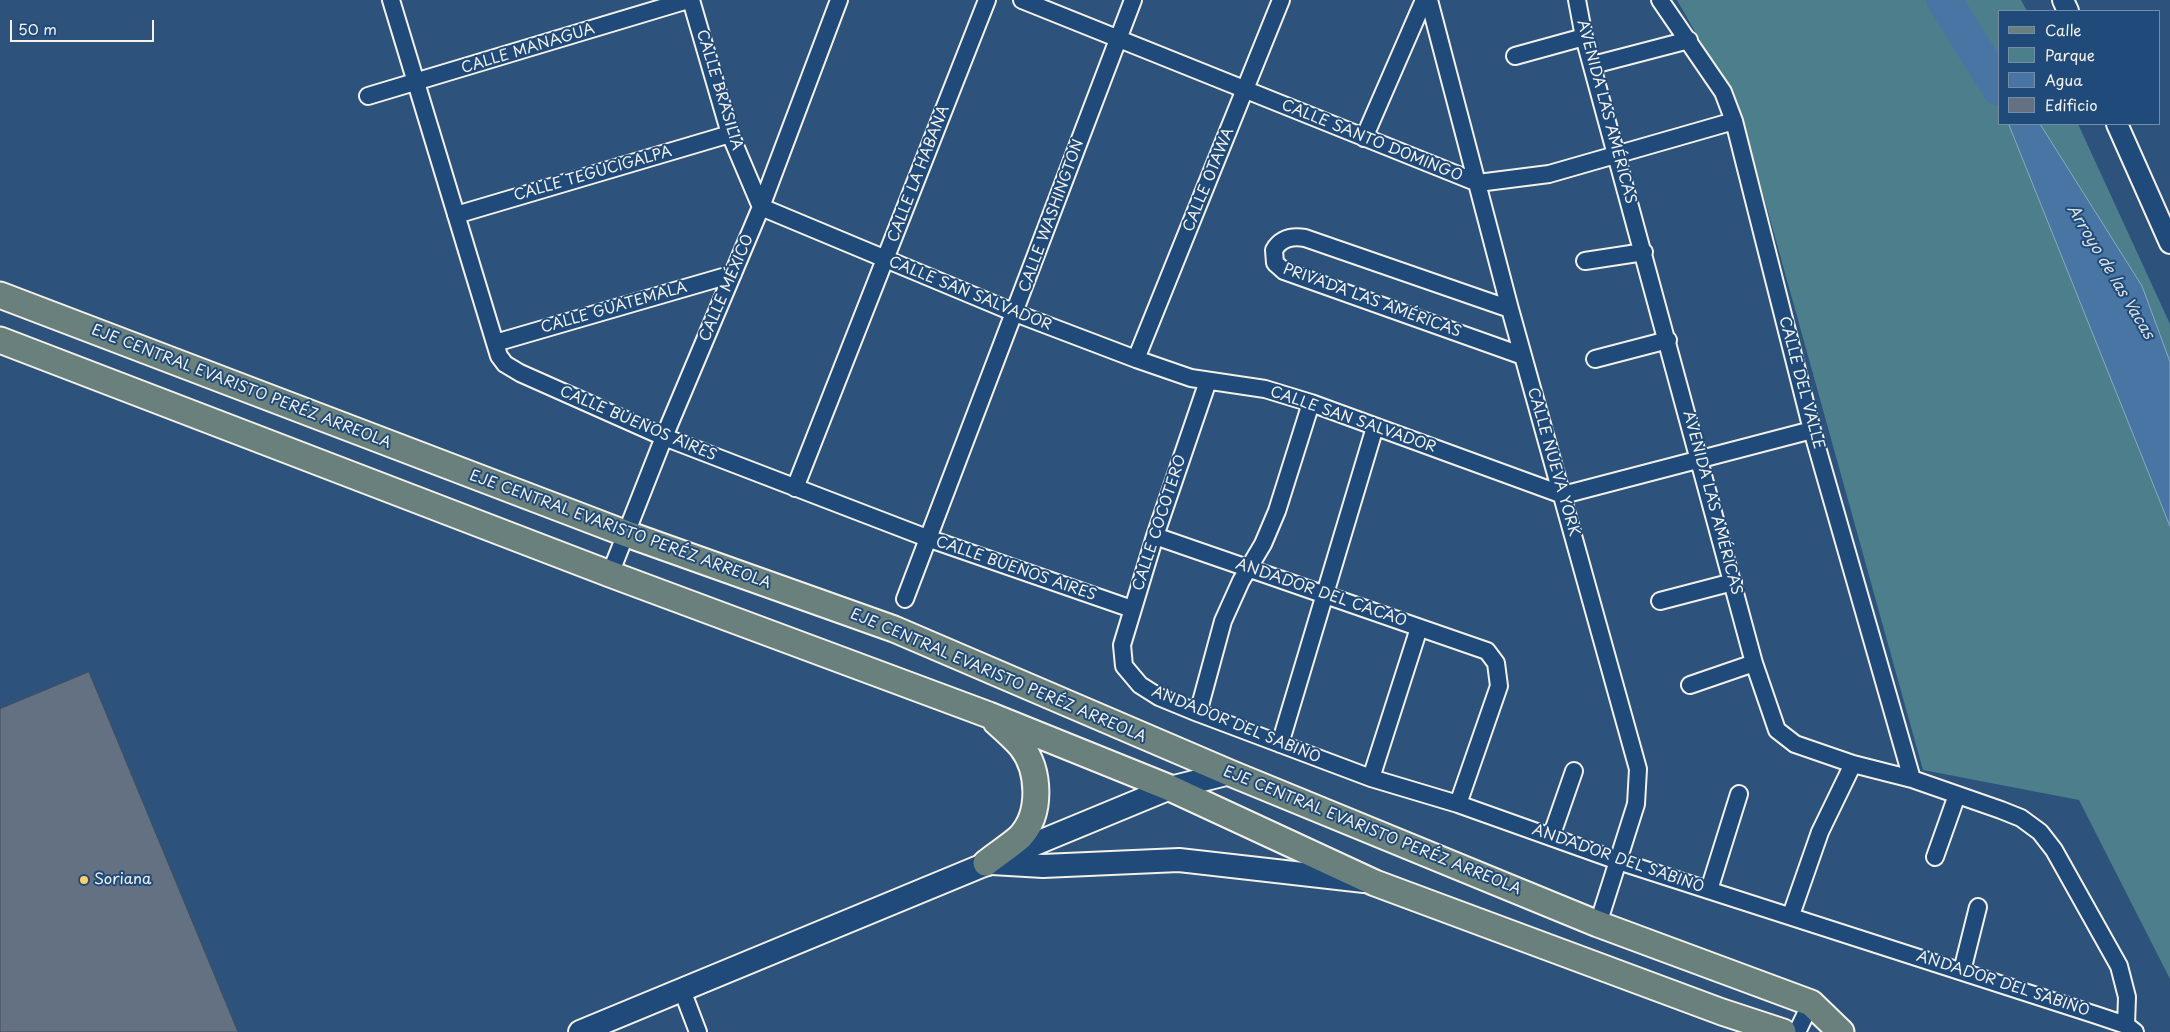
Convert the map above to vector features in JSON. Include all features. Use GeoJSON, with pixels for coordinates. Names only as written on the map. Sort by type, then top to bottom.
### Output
{"type":"FeatureCollection","features":[{"type":"Feature","properties":{"kind":"main road","name":"EJE CENTRAL EVARISTO PERÉZ ARREOLA"},"geometry":{"type":"LineString","coordinates":[[0,295],[627,534],[894,629],[1230,773],[1598,924],[1811,1003],[1841,1032]]}},
{"type":"Feature","properties":{"kind":"main road"},"geometry":{"type":"LineString","coordinates":[[0,340],[610,574],[990,715],[1170,788],[1376,883],[1722,1012],[1783,1032]]}},
{"type":"Feature","properties":{"kind":"main road"},"geometry":{"type":"LineString","coordinates":[[274,444],[290,405]]}},
{"type":"Feature","properties":{"kind":"main road"},"geometry":{"type":"LineString","coordinates":[[986,863],[1021,836],[1032,818],[1036,801],[1035,779],[1022,747],[990,715]]}},
{"type":"Feature","properties":{"kind":"main road"},"geometry":{"type":"LineString","coordinates":[[580,1032],[1170,788],[1230,773]]}},
{"type":"Feature","properties":{"kind":"main road"},"geometry":{"type":"LineString","coordinates":[[986,863],[1043,866],[1179,860],[1376,883]]}},
{"type":"Feature","properties":{"kind":"street","name":"CALLE BUENOS AIRES"},"geometry":{"type":"LineString","coordinates":[[391,0],[499,356],[505,364],[520,373],[664,437],[928,538],[1132,609]]}},
{"type":"Feature","properties":{"kind":"street","name":"CALLE MANAGUA"},"geometry":{"type":"LineString","coordinates":[[368,96],[689,0]]}},
{"type":"Feature","properties":{"kind":"street","name":"CALLE BRASILIA"},"geometry":{"type":"LineString","coordinates":[[689,0],[730,134],[762,207]]}},
{"type":"Feature","properties":{"kind":"street","name":"CALLE MÉXICO"},"geometry":{"type":"LineString","coordinates":[[610,574],[664,437],[762,207],[839,0]]}},
{"type":"Feature","properties":{"kind":"street","name":"CALLE LA HABANA"},"geometry":{"type":"LineString","coordinates":[[795,488],[987,0]]}},
{"type":"Feature","properties":{"kind":"street","name":"CALLE SANTO DOMINGO"},"geometry":{"type":"LineString","coordinates":[[1022,0],[1478,183],[1549,174],[1734,121]]}},
{"type":"Feature","properties":{"kind":"street","name":"CALLE WASHINGTON"},"geometry":{"type":"LineString","coordinates":[[905,599],[1133,0]]}},
{"type":"Feature","properties":{"kind":"street","name":"CALLE OTAWA"},"geometry":{"type":"LineString","coordinates":[[1136,359],[1280,0]]}},
{"type":"Feature","properties":{"kind":"street"},"geometry":{"type":"LineString","coordinates":[[1364,138],[1424,0]]}},
{"type":"Feature","properties":{"kind":"street","name":"CALLE NUEVA YORK"},"geometry":{"type":"LineString","coordinates":[[1429,0],[1510,310],[1638,769],[1636,804],[1598,924]]}},
{"type":"Feature","properties":{"kind":"street","name":"AVENIDA LAS AMÉRICAS"},"geometry":{"type":"LineString","coordinates":[[1577,0],[1584,37],[1618,155],[1754,663],[1777,730],[1795,744],[1853,764],[1912,779],[1957,795],[2021,818],[2040,832],[2054,850],[2119,966],[2126,997],[2130,1029]]}},
{"type":"Feature","properties":{"kind":"street","name":"CALLE DEL VALLE"},"geometry":{"type":"LineString","coordinates":[[1660,0],[1723,92],[1734,121],[1812,430],[1912,779]]}},
{"type":"Feature","properties":{"kind":"street"},"geometry":{"type":"LineString","coordinates":[[1515,56],[1584,37]]}},
{"type":"Feature","properties":{"kind":"street"},"geometry":{"type":"LineString","coordinates":[[1593,65],[1689,40]]}},
{"type":"Feature","properties":{"kind":"street"},"geometry":{"type":"LineString","coordinates":[[2117,125],[2170,243]]}},
{"type":"Feature","properties":{"kind":"street","name":"CALLE TEGUCIGALPA"},"geometry":{"type":"LineString","coordinates":[[456,215],[730,134]]}},
{"type":"Feature","properties":{"kind":"street","name":"CALLE SAN SALVADOR"},"geometry":{"type":"LineString","coordinates":[[762,207],[1015,313],[1136,359],[1208,382],[1265,389],[1311,403],[1563,495]]}},
{"type":"Feature","properties":{"kind":"street","name":"PRIVADA LAS AMÉRICAS"},"geometry":{"type":"LineString","coordinates":[[1510,310],[1305,238],[1293,236],[1283,240],[1274,250],[1275,263],[1284,271],[1523,356]]}},
{"type":"Feature","properties":{"kind":"street"},"geometry":{"type":"LineString","coordinates":[[1585,261],[1644,252]]}},
{"type":"Feature","properties":{"kind":"street","name":"CALLE GUATEMALA"},"geometry":{"type":"LineString","coordinates":[[495,343],[733,274]]}},
{"type":"Feature","properties":{"kind":"street"},"geometry":{"type":"LineString","coordinates":[[1595,359],[1668,340]]}},
{"type":"Feature","properties":{"kind":"street","name":"CALLE COCOTERO"},"geometry":{"type":"LineString","coordinates":[[1124,666],[1122,645],[1132,609],[1208,382]]}},
{"type":"Feature","properties":{"kind":"street"},"geometry":{"type":"LineString","coordinates":[[1198,713],[1222,621],[1241,581],[1251,568],[1277,511],[1311,403]]}},
{"type":"Feature","properties":{"kind":"street"},"geometry":{"type":"LineString","coordinates":[[1280,744],[1375,427]]}},
{"type":"Feature","properties":{"kind":"street"},"geometry":{"type":"LineString","coordinates":[[1563,495],[1812,430]]}},
{"type":"Feature","properties":{"kind":"street","name":"ANDADOR DEL CACAO"},"geometry":{"type":"LineString","coordinates":[[1155,536],[1487,651],[1496,663],[1499,686],[1458,804]]}},
{"type":"Feature","properties":{"kind":"street"},"geometry":{"type":"LineString","coordinates":[[1660,601],[1733,582]]}},
{"type":"Feature","properties":{"kind":"street"},"geometry":{"type":"LineString","coordinates":[[1371,778],[1419,628]]}},
{"type":"Feature","properties":{"kind":"street"},"geometry":{"type":"LineString","coordinates":[[1690,685],[1754,663]]}},
{"type":"Feature","properties":{"kind":"street","name":"ANDADOR DEL SABINO"},"geometry":{"type":"LineString","coordinates":[[1124,666],[1140,686],[1159,697],[1371,778],[1458,804],[1618,861],[1962,970],[2130,1029]]}},
{"type":"Feature","properties":{"kind":"street"},"geometry":{"type":"LineString","coordinates":[[1791,915],[1820,832],[1853,764]]}},
{"type":"Feature","properties":{"kind":"street"},"geometry":{"type":"LineString","coordinates":[[1551,837],[1574,771]]}},
{"type":"Feature","properties":{"kind":"street"},"geometry":{"type":"LineString","coordinates":[[1709,890],[1739,794]]}},
{"type":"Feature","properties":{"kind":"street"},"geometry":{"type":"LineString","coordinates":[[1935,857],[1957,795]]}},
{"type":"Feature","properties":{"kind":"street"},"geometry":{"type":"LineString","coordinates":[[1962,970],[1978,907]]}},
{"type":"Feature","properties":{"kind":"street"},"geometry":{"type":"LineString","coordinates":[[682,990],[698,1032]]}},
{"type":"Feature","properties":{"kind":"street"},"geometry":{"type":"LineString","coordinates":[[1797,1032],[1811,1003]]}},
{"type":"Feature","properties":{"kind":"green space"},"geometry":{"type":"Polygon","coordinates":[[[1677,0],[2021,0],[2026,10],[1998,10],[1998,125],[2078,125],[2170,324],[2170,979],[2079,800],[1923,770],[1740,111],[1677,0]]]}},
{"type":"Feature","properties":{"kind":"water"},"geometry":{"type":"Polygon","coordinates":[[[2009,125],[2041,125],[2142,286],[2170,362],[2170,526],[2009,125]]]}},
{"type":"Feature","properties":{"kind":"building","name":"Soriana"},"geometry":{"type":"Polygon","coordinates":[[[89,672],[238,1032],[0,1032],[0,709],[89,672]]]}},
{"type":"Feature","properties":{"kind":"waterway","name":"Arroyo de las Vacas"},"geometry":{"type":"LineString","coordinates":[[1944,0],[1998,86]]}},
{"type":"Feature","properties":{"kind":"place","name":"Soriana"},"geometry":{"type":"Point","coordinates":[84,880]}}]}
